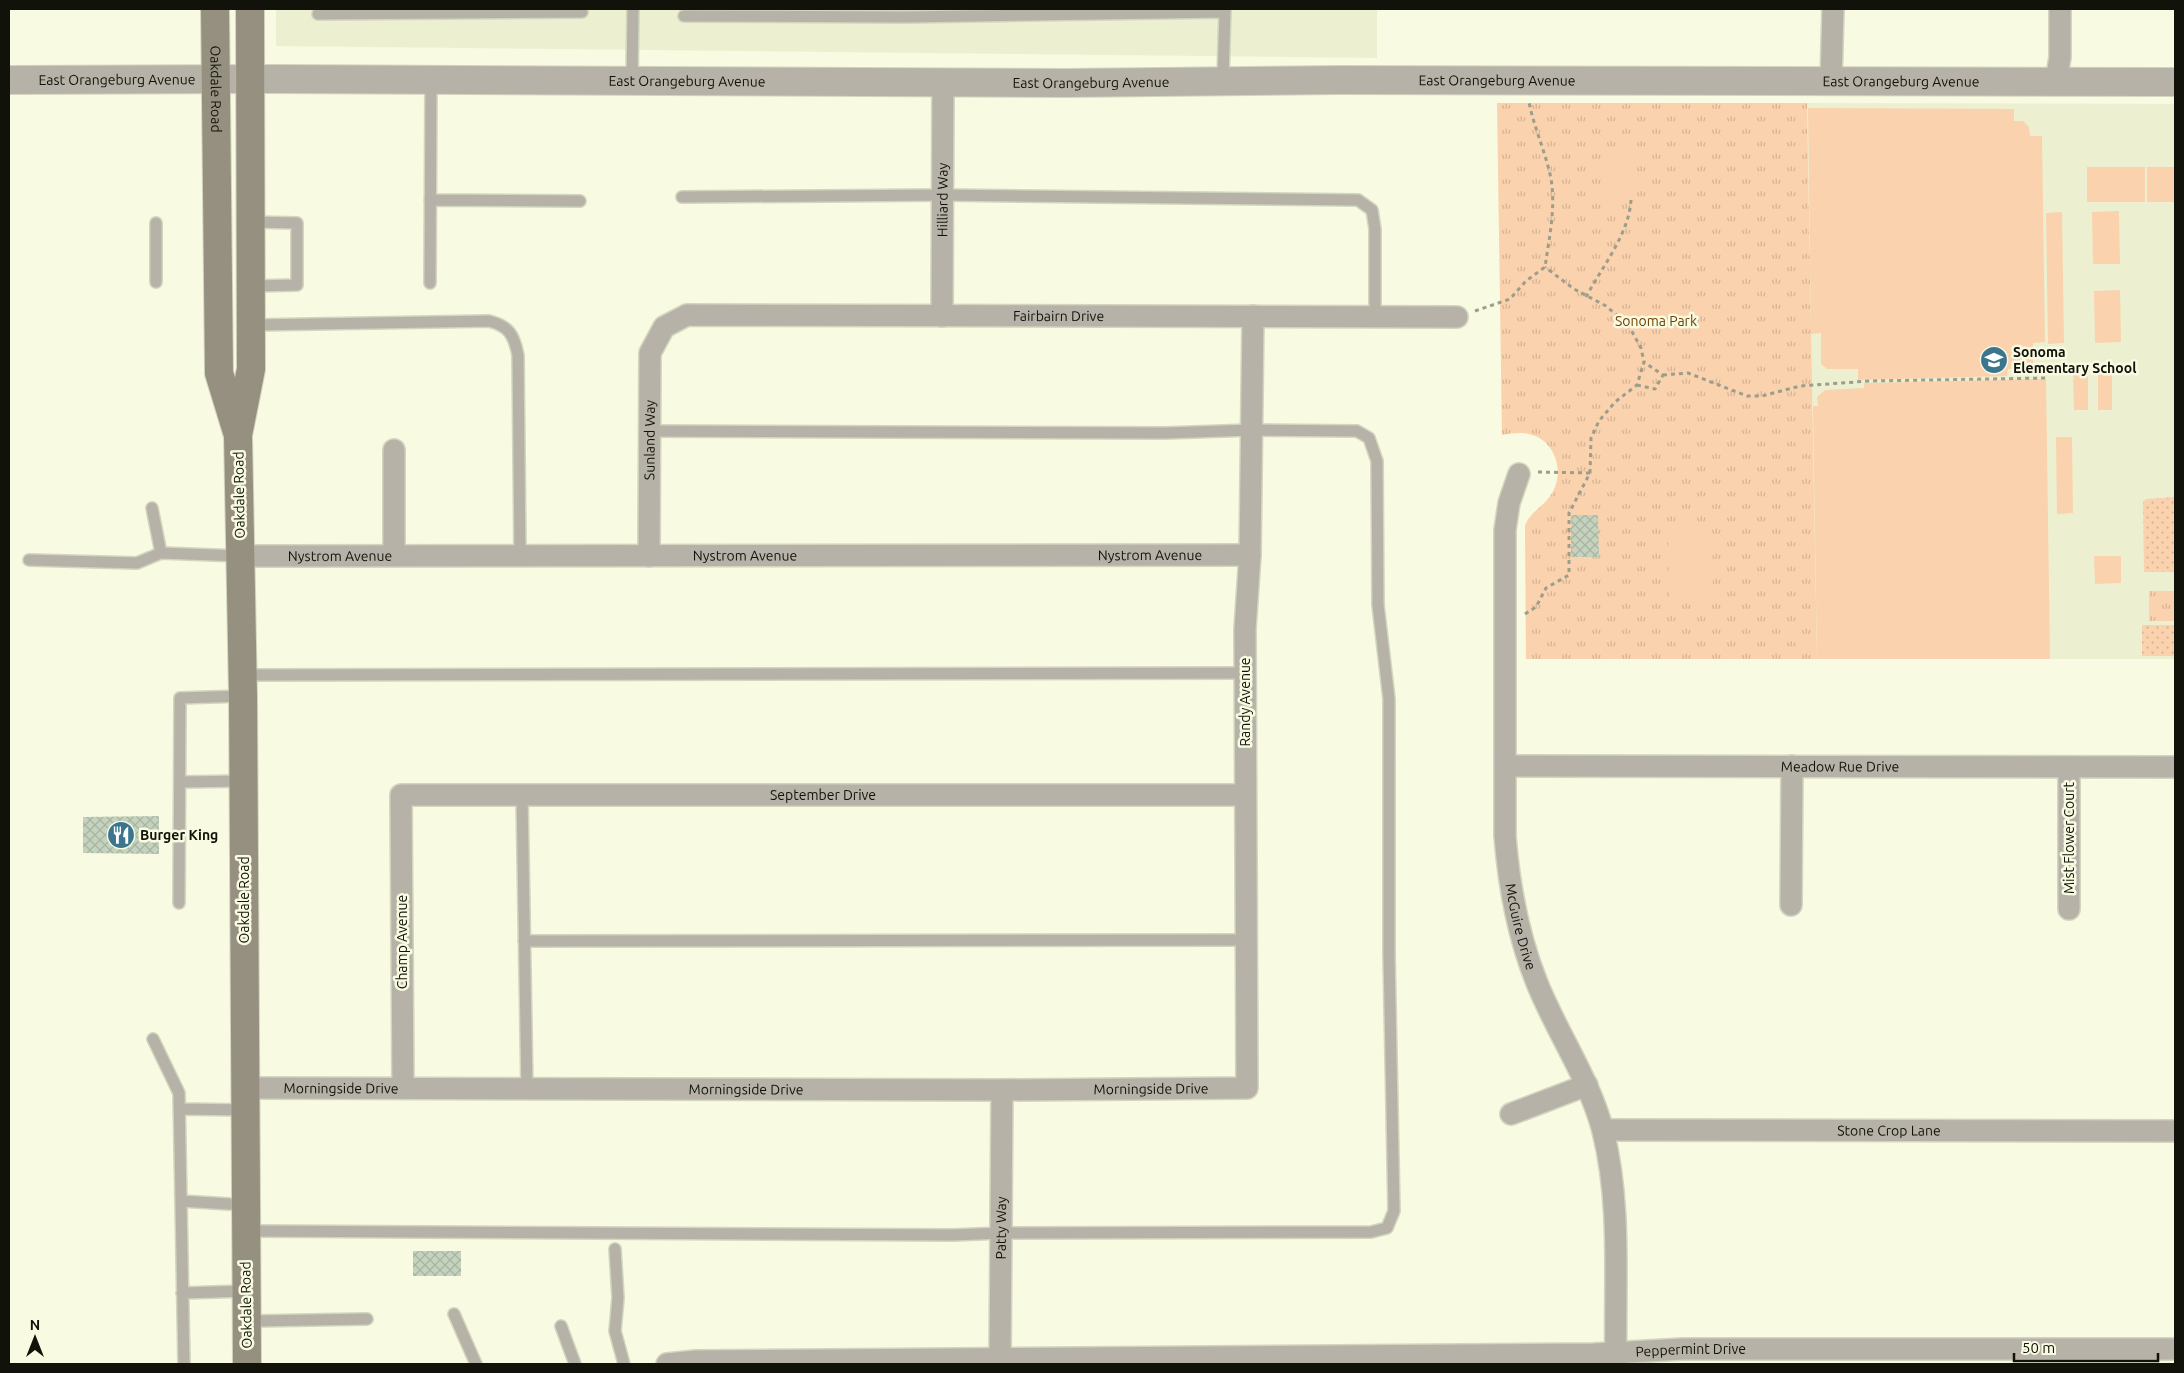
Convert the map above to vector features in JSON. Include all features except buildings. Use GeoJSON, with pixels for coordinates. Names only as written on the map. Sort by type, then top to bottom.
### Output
{"type":"FeatureCollection","features":[{"type":"Feature","properties":{"kind":"main road","name":"Oakdale Road"},"geometry":{"type":"LineString","coordinates":[[215,9],[219,373],[238,435]]}},
{"type":"Feature","properties":{"kind":"main road","name":"Oakdale Road"},"geometry":{"type":"LineString","coordinates":[[248,1364],[244,1099],[243,686],[238,435],[251,370],[249,222],[250,9]]}},
{"type":"Feature","properties":{"kind":"street"},"geometry":{"type":"LineString","coordinates":[[1831,82],[1833,9]]}},
{"type":"Feature","properties":{"kind":"street"},"geometry":{"type":"LineString","coordinates":[[2056,82],[2060,57],[2060,9]]}},
{"type":"Feature","properties":{"kind":"street","name":"East Orangeburg Avenue"},"geometry":{"type":"LineString","coordinates":[[9,80],[250,79],[1066,83],[1223,80],[2175,82]]}},
{"type":"Feature","properties":{"kind":"street","name":"Hilliard Way"},"geometry":{"type":"LineString","coordinates":[[942,316],[943,82]]}},
{"type":"Feature","properties":{"kind":"street","name":"Fairbairn Drive"},"geometry":{"type":"LineString","coordinates":[[664,327],[687,315],[1457,317]]}},
{"type":"Feature","properties":{"kind":"street","name":"Randy Avenue"},"geometry":{"type":"LineString","coordinates":[[1247,1088],[1245,629],[1250,555],[1253,316]]}},
{"type":"Feature","properties":{"kind":"street","name":"Sunland Way"},"geometry":{"type":"LineString","coordinates":[[650,556],[650,353],[664,327]]}},
{"type":"Feature","properties":{"kind":"street"},"geometry":{"type":"LineString","coordinates":[[394,450],[394,555]]}},
{"type":"Feature","properties":{"kind":"street","name":"McGuire Drive"},"geometry":{"type":"LineString","coordinates":[[1518,474],[1509,503],[1505,530],[1505,836],[1515,911],[1537,983],[1587,1085],[1602,1130],[1614,1207],[1616,1358]]}},
{"type":"Feature","properties":{"kind":"street","name":"Nystrom Avenue"},"geometry":{"type":"LineString","coordinates":[[240,556],[1250,555]]}},
{"type":"Feature","properties":{"kind":"street","name":"Meadow Rue Drive"},"geometry":{"type":"LineString","coordinates":[[1505,766],[2175,767]]}},
{"type":"Feature","properties":{"kind":"street"},"geometry":{"type":"LineString","coordinates":[[1791,905],[1792,766]]}},
{"type":"Feature","properties":{"kind":"street","name":"Mist Flower Court"},"geometry":{"type":"LineString","coordinates":[[2069,767],[2070,909]]}},
{"type":"Feature","properties":{"kind":"street","name":"September Drive"},"geometry":{"type":"LineString","coordinates":[[401,795],[1245,794]]}},
{"type":"Feature","properties":{"kind":"street","name":"Champ Avenue"},"geometry":{"type":"LineString","coordinates":[[401,795],[403,1088]]}},
{"type":"Feature","properties":{"kind":"street"},"geometry":{"type":"LineString","coordinates":[[1511,1114],[1587,1085]]}},
{"type":"Feature","properties":{"kind":"street","name":"Morningside Drive"},"geometry":{"type":"LineString","coordinates":[[244,1099],[403,1088],[1002,1090],[1247,1088]]}},
{"type":"Feature","properties":{"kind":"street","name":"Patty Way"},"geometry":{"type":"LineString","coordinates":[[1000,1362],[1002,1090]]}},
{"type":"Feature","properties":{"kind":"street","name":"Stone Crop Lane"},"geometry":{"type":"LineString","coordinates":[[1602,1130],[2175,1131]]}},
{"type":"Feature","properties":{"kind":"street","name":"Peppermint Drive"},"geometry":{"type":"LineString","coordinates":[[667,1364],[696,1361],[800,1363],[1406,1360],[1594,1354],[1616,1358],[1683,1349],[2175,1349]]}},
{"type":"Feature","properties":{"kind":"lane"},"geometry":{"type":"LineString","coordinates":[[632,81],[633,9]]}},
{"type":"Feature","properties":{"kind":"lane"},"geometry":{"type":"LineString","coordinates":[[684,16],[808,12],[1225,10],[1223,80]]}},
{"type":"Feature","properties":{"kind":"lane"},"geometry":{"type":"LineString","coordinates":[[318,14],[582,12]]}},
{"type":"Feature","properties":{"kind":"lane"},"geometry":{"type":"LineString","coordinates":[[430,283],[431,80]]}},
{"type":"Feature","properties":{"kind":"lane"},"geometry":{"type":"LineString","coordinates":[[682,197],[942,195],[1358,200],[1372,210],[1375,230],[1375,317]]}},
{"type":"Feature","properties":{"kind":"lane"},"geometry":{"type":"LineString","coordinates":[[430,200],[580,201]]}},
{"type":"Feature","properties":{"kind":"lane"},"geometry":{"type":"LineString","coordinates":[[249,222],[297,223],[297,284],[250,286]]}},
{"type":"Feature","properties":{"kind":"lane"},"geometry":{"type":"LineString","coordinates":[[156,223],[156,282]]}},
{"type":"Feature","properties":{"kind":"lane"},"geometry":{"type":"LineString","coordinates":[[250,325],[489,321],[502,325],[513,333],[518,354],[520,555]]}},
{"type":"Feature","properties":{"kind":"lane"},"geometry":{"type":"LineString","coordinates":[[180,1201],[245,1218],[943,1235],[1002,1233],[1371,1232],[1387,1228],[1394,1211],[1389,954],[1389,699],[1378,605],[1377,461],[1369,438],[1357,430],[1252,430],[1166,433],[650,431]]}},
{"type":"Feature","properties":{"kind":"lane"},"geometry":{"type":"LineString","coordinates":[[152,508],[161,553]]}},
{"type":"Feature","properties":{"kind":"lane"},"geometry":{"type":"LineString","coordinates":[[29,560],[136,563],[161,553],[240,556]]}},
{"type":"Feature","properties":{"kind":"lane"},"geometry":{"type":"LineString","coordinates":[[179,903],[180,698],[243,686],[1245,673]]}},
{"type":"Feature","properties":{"kind":"lane"},"geometry":{"type":"LineString","coordinates":[[180,782],[243,781]]}},
{"type":"Feature","properties":{"kind":"lane"},"geometry":{"type":"LineString","coordinates":[[522,795],[527,1089]]}},
{"type":"Feature","properties":{"kind":"lane"},"geometry":{"type":"LineString","coordinates":[[524,941],[1246,940]]}},
{"type":"Feature","properties":{"kind":"lane"},"geometry":{"type":"LineString","coordinates":[[154,1038],[179,1093],[184,1364]]}},
{"type":"Feature","properties":{"kind":"lane"},"geometry":{"type":"LineString","coordinates":[[180,1108],[244,1099]]}},
{"type":"Feature","properties":{"kind":"lane"},"geometry":{"type":"LineString","coordinates":[[615,1250],[618,1298],[615,1331],[624,1364]]}},
{"type":"Feature","properties":{"kind":"lane"},"geometry":{"type":"LineString","coordinates":[[182,1293],[246,1291]]}},
{"type":"Feature","properties":{"kind":"lane"},"geometry":{"type":"LineString","coordinates":[[454,1314],[476,1364]]}},
{"type":"Feature","properties":{"kind":"lane"},"geometry":{"type":"LineString","coordinates":[[247,1321],[368,1320]]}},
{"type":"Feature","properties":{"kind":"lane"},"geometry":{"type":"LineString","coordinates":[[561,1326],[575,1364]]}},
{"type":"Feature","properties":{"kind":"path"},"geometry":{"type":"LineString","coordinates":[[1457,317],[1510,299],[1526,281],[1545,267],[1552,202],[1551,180],[1534,127],[1528,100],[1528,81]]}},
{"type":"Feature","properties":{"kind":"path"},"geometry":{"type":"LineString","coordinates":[[1586,297],[1624,229],[1629,217],[1631,200]]}},
{"type":"Feature","properties":{"kind":"path"},"geometry":{"type":"LineString","coordinates":[[1504,615],[1529,613],[1536,607],[1546,588],[1569,575],[1569,513],[1590,473],[1591,438],[1599,421],[1615,402],[1637,385],[1642,375],[1644,362],[1641,348],[1630,328],[1606,306],[1586,297],[1545,267]]}},
{"type":"Feature","properties":{"kind":"path"},"geometry":{"type":"LineString","coordinates":[[1644,362],[1663,375],[1688,373],[1747,396],[1762,396],[1800,386],[1869,381],[2046,378]]}},
{"type":"Feature","properties":{"kind":"path"},"geometry":{"type":"LineString","coordinates":[[1637,385],[1655,389],[1663,375]]}},
{"type":"Feature","properties":{"kind":"path"},"geometry":{"type":"LineString","coordinates":[[1518,474],[1556,471],[1590,473]]}},
{"type":"Feature","properties":{"kind":"shaded area"},"geometry":{"type":"Polygon","coordinates":[[[276,9],[1377,9],[1377,58],[276,46],[276,9]]]}},
{"type":"Feature","properties":{"kind":"shaded area","name":"Sonoma Elementary School"},"geometry":{"type":"Polygon","coordinates":[[[1807,103],[2175,104],[2175,659],[1817,659],[1807,103]]]}},
{"type":"Feature","properties":{"kind":"green space","name":"Sonoma Park"},"geometry":{"type":"Polygon","coordinates":[[[1497,103],[1807,103],[1817,659],[1526,659],[1525,526],[1532,515],[1552,493],[1558,471],[1555,456],[1541,439],[1525,433],[1502,435],[1497,103]]]}},
{"type":"Feature","properties":{"kind":"green space"},"geometry":{"type":"Polygon","coordinates":[[[1808,108],[2014,109],[2014,121],[2023,121],[2029,127],[2030,136],[2042,136],[2045,342],[2033,343],[2033,364],[2028,369],[2008,369],[2007,376],[1858,380],[1858,369],[1827,369],[1821,364],[1821,333],[1811,334],[1808,108]]]}},
{"type":"Feature","properties":{"kind":"green space"},"geometry":{"type":"Polygon","coordinates":[[[1601,150],[1633,150],[1633,200],[1601,200],[1601,150]]]}},
{"type":"Feature","properties":{"kind":"green space"},"geometry":{"type":"Polygon","coordinates":[[[2087,167],[2145,167],[2145,202],[2087,202],[2087,167]]]}},
{"type":"Feature","properties":{"kind":"green space"},"geometry":{"type":"Polygon","coordinates":[[[2147,167],[2175,167],[2175,202],[2147,202],[2147,167]]]}},
{"type":"Feature","properties":{"kind":"green space"},"geometry":{"type":"Polygon","coordinates":[[[2119,211],[2120,264],[2093,264],[2092,212],[2119,211]]]}},
{"type":"Feature","properties":{"kind":"green space"},"geometry":{"type":"Polygon","coordinates":[[[2062,212],[2064,343],[2048,344],[2046,213],[2062,212]]]}},
{"type":"Feature","properties":{"kind":"green space"},"geometry":{"type":"Polygon","coordinates":[[[2120,290],[2121,342],[2095,343],[2094,291],[2120,290]]]}},
{"type":"Feature","properties":{"kind":"green space"},"geometry":{"type":"Polygon","coordinates":[[[2088,367],[2088,410],[2074,410],[2073,368],[2088,367]]]}},
{"type":"Feature","properties":{"kind":"green space"},"geometry":{"type":"Polygon","coordinates":[[[2098,367],[2112,367],[2112,410],[2098,410],[2098,367]]]}},
{"type":"Feature","properties":{"kind":"green space"},"geometry":{"type":"Polygon","coordinates":[[[2046,379],[2050,659],[1817,659],[1813,406],[1818,406],[1817,397],[1825,390],[1864,388],[1864,383],[2046,379]]]}},
{"type":"Feature","properties":{"kind":"green space"},"geometry":{"type":"Polygon","coordinates":[[[2056,437],[2072,437],[2073,513],[2057,514],[2056,437]]]}},
{"type":"Feature","properties":{"kind":"green space"},"geometry":{"type":"Polygon","coordinates":[[[2175,497],[2175,572],[2144,572],[2143,502],[2146,499],[2175,497]]]}},
{"type":"Feature","properties":{"kind":"green space"},"geometry":{"type":"Polygon","coordinates":[[[1712,524],[1713,598],[1669,599],[1668,525],[1712,524]]]}},
{"type":"Feature","properties":{"kind":"green space"},"geometry":{"type":"Polygon","coordinates":[[[2094,556],[2121,556],[2121,583],[2095,584],[2094,556]]]}},
{"type":"Feature","properties":{"kind":"green space"},"geometry":{"type":"Polygon","coordinates":[[[2149,591],[2175,591],[2175,621],[2149,621],[2149,591]]]}},
{"type":"Feature","properties":{"kind":"green space"},"geometry":{"type":"Polygon","coordinates":[[[2142,625],[2175,625],[2175,656],[2142,656],[2142,625]]]}},
{"type":"Feature","properties":{"kind":"place","name":"Sonoma Elementary School"},"geometry":{"type":"Point","coordinates":[1994,360]}},
{"type":"Feature","properties":{"kind":"place","name":"Burger King"},"geometry":{"type":"Point","coordinates":[121,835]}}]}
